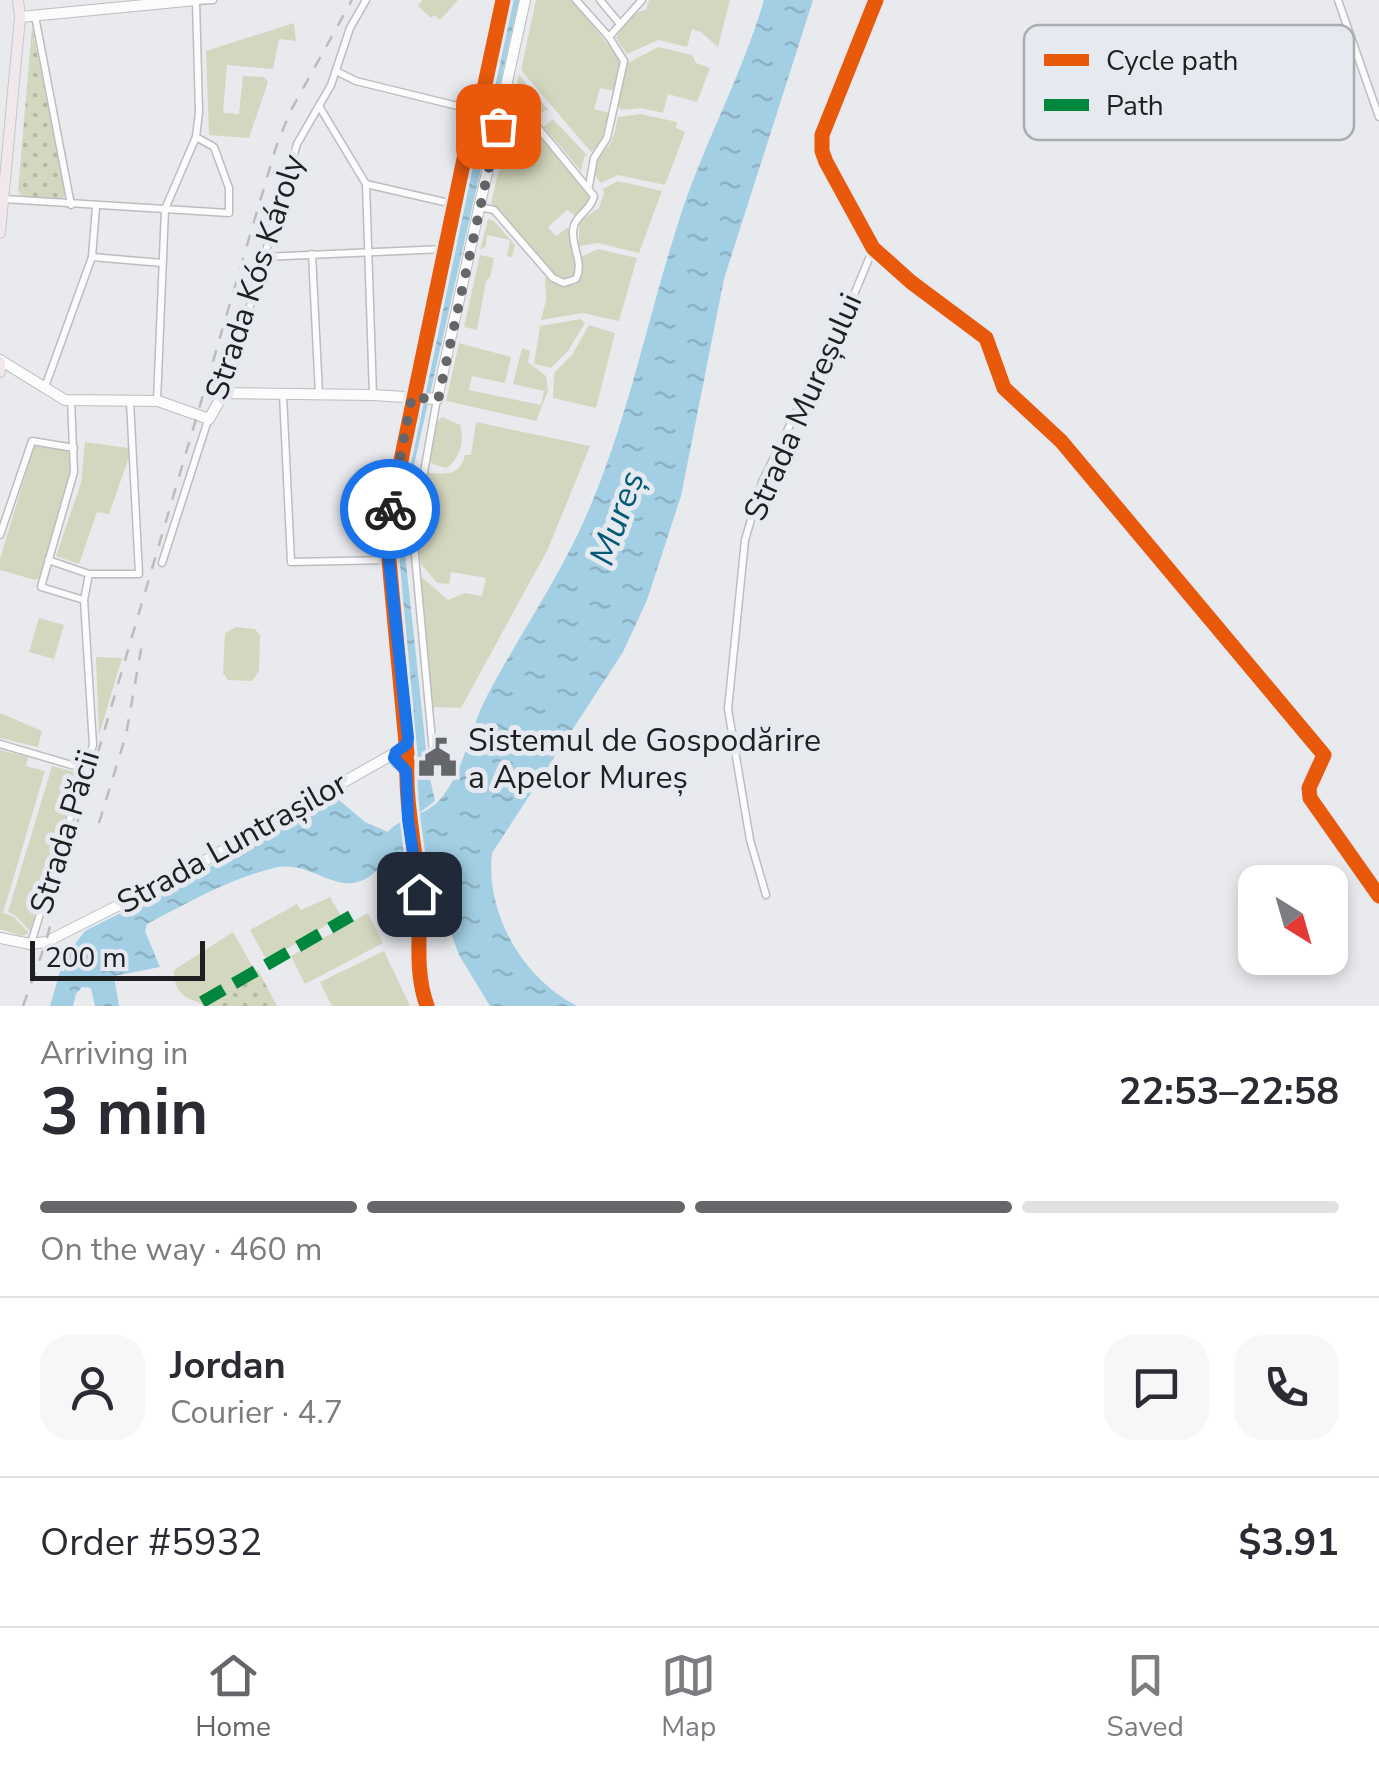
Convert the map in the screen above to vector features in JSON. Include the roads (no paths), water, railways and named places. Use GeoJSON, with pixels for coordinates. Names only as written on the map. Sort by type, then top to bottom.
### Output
{"type":"FeatureCollection","features":[{"type":"Feature","properties":{"kind":"main road"},"geometry":{"type":"LineString","coordinates":[[0,232],[20,18],[18,0]]}},
{"type":"Feature","properties":{"kind":"main road"},"geometry":{"type":"LineString","coordinates":[[0,361],[0,374]]}},
{"type":"Feature","properties":{"kind":"street"},"geometry":{"type":"LineString","coordinates":[[156,401],[165,209],[196,137],[199,112],[196,0]]}},
{"type":"Feature","properties":{"kind":"street"},"geometry":{"type":"LineString","coordinates":[[20,18],[213,0]]}},
{"type":"Feature","properties":{"kind":"street","name":"Strada Kós Károly"},"geometry":{"type":"LineString","coordinates":[[162,563],[209,419],[224,393],[297,144],[336,72],[350,28],[366,0]]}},
{"type":"Feature","properties":{"kind":"street"},"geometry":{"type":"LineString","coordinates":[[435,773],[413,534],[435,399],[526,0]]}},
{"type":"Feature","properties":{"kind":"street"},"geometry":{"type":"LineString","coordinates":[[576,0],[609,37],[622,56],[624,70],[606,142],[592,162],[588,187]]}},
{"type":"Feature","properties":{"kind":"street"},"geometry":{"type":"LineString","coordinates":[[600,0],[620,24]]}},
{"type":"Feature","properties":{"kind":"street"},"geometry":{"type":"LineString","coordinates":[[609,37],[642,0]]}},
{"type":"Feature","properties":{"kind":"street"},"geometry":{"type":"LineString","coordinates":[[876,0],[827,116],[822,152],[873,248],[890,266],[986,338],[1004,388],[1060,442],[1312,737],[1324,754],[1309,788],[1310,798],[1379,896]]}},
{"type":"Feature","properties":{"kind":"street"},"geometry":{"type":"LineString","coordinates":[[1338,0],[1347,25]]}},
{"type":"Feature","properties":{"kind":"street"},"geometry":{"type":"LineString","coordinates":[[35,16],[71,205]]}},
{"type":"Feature","properties":{"kind":"street"},"geometry":{"type":"LineString","coordinates":[[1354,46],[1379,117]]}},
{"type":"Feature","properties":{"kind":"street"},"geometry":{"type":"LineString","coordinates":[[336,72],[356,81],[477,111],[521,108],[588,187],[594,202],[576,220],[573,230],[580,270],[576,280],[552,278],[494,210],[480,207]]}},
{"type":"Feature","properties":{"kind":"street"},"geometry":{"type":"LineString","coordinates":[[319,106],[366,184],[373,395]]}},
{"type":"Feature","properties":{"kind":"street"},"geometry":{"type":"LineString","coordinates":[[426,1006],[418,967],[420,902],[403,758],[389,560],[390,512],[453,204],[477,111]]}},
{"type":"Feature","properties":{"kind":"street"},"geometry":{"type":"LineString","coordinates":[[1,198],[229,213],[229,188],[214,146],[196,137]]}},
{"type":"Feature","properties":{"kind":"street"},"geometry":{"type":"LineString","coordinates":[[366,184],[453,204]]}},
{"type":"Feature","properties":{"kind":"street"},"geometry":{"type":"LineString","coordinates":[[44,387],[92,257],[96,206]]}},
{"type":"Feature","properties":{"kind":"street","name":"Strada Mureșului"},"geometry":{"type":"LineString","coordinates":[[766,895],[750,840],[728,709],[745,540],[762,482],[873,248]]}},
{"type":"Feature","properties":{"kind":"street"},"geometry":{"type":"LineString","coordinates":[[263,257],[444,249]]}},
{"type":"Feature","properties":{"kind":"street"},"geometry":{"type":"LineString","coordinates":[[312,254],[319,394]]}},
{"type":"Feature","properties":{"kind":"street"},"geometry":{"type":"LineString","coordinates":[[92,257],[162,263]]}},
{"type":"Feature","properties":{"kind":"street"},"geometry":{"type":"LineString","coordinates":[[0,361],[71,400],[156,401],[209,419]]}},
{"type":"Feature","properties":{"kind":"street"},"geometry":{"type":"LineString","coordinates":[[0,374],[22,372]]}},
{"type":"Feature","properties":{"kind":"street"},"geometry":{"type":"LineString","coordinates":[[224,393],[435,399]]}},
{"type":"Feature","properties":{"kind":"street"},"geometry":{"type":"LineString","coordinates":[[283,394],[291,562],[389,560]]}},
{"type":"Feature","properties":{"kind":"street"},"geometry":{"type":"LineString","coordinates":[[71,400],[72,480],[41,587],[84,600]]}},
{"type":"Feature","properties":{"kind":"street"},"geometry":{"type":"LineString","coordinates":[[48,560],[88,574],[136,576],[140,572],[130,401]]}},
{"type":"Feature","properties":{"kind":"street"},"geometry":{"type":"LineString","coordinates":[[0,535],[32,441],[74,448]]}},
{"type":"Feature","properties":{"kind":"street","name":"Strada Păcii"},"geometry":{"type":"LineString","coordinates":[[30,944],[94,736],[84,600],[88,574]]}},
{"type":"Feature","properties":{"kind":"street"},"geometry":{"type":"LineString","coordinates":[[0,744],[86,769]]}},
{"type":"Feature","properties":{"kind":"street","name":"Strada Luntrașilor"},"geometry":{"type":"LineString","coordinates":[[30,944],[65,934],[190,869],[378,763],[403,758]]}},
{"type":"Feature","properties":{"kind":"street"},"geometry":{"type":"LineString","coordinates":[[0,938],[30,944]]}},
{"type":"Feature","properties":{"kind":"water"},"geometry":{"type":"Polygon","coordinates":[[[507,0],[519,0],[407,496],[404,544],[428,768],[416,769],[393,543],[395,496],[507,0]]]}},
{"type":"Feature","properties":{"kind":"water","name":"Mureș"},"geometry":{"type":"Polygon","coordinates":[[[764,0],[813,0],[724,279],[681,496],[647,600],[623,652],[492,853],[495,898],[512,942],[540,979],[577,1006],[490,1006],[459,955],[424,859],[418,855],[400,859],[391,854],[375,872],[360,881],[346,883],[290,867],[274,868],[225,885],[147,924],[145,931],[160,967],[114,976],[119,1006],[95,1006],[91,988],[82,987],[73,1006],[50,1006],[64,958],[85,931],[339,800],[365,822],[388,832],[429,809],[443,796],[457,773],[485,700],[564,562],[602,478],[682,211],[764,0]]]}},
{"type":"Feature","properties":{"kind":"water"},"geometry":{"type":"Polygon","coordinates":[[[429,774],[435,801],[415,816],[416,775],[429,774]]]}},
{"type":"Feature","properties":{"kind":"railway"},"geometry":{"type":"LineString","coordinates":[[23,1006],[46,942],[71,844],[276,147],[290,112],[352,0]]}},
{"type":"Feature","properties":{"kind":"railway"},"geometry":{"type":"LineString","coordinates":[[99,823],[126,735],[142,644]]}},
{"type":"Feature","properties":{"kind":"place","name":"Sistemul de Gospodărire a Apelor Mureș"},"geometry":{"type":"Point","coordinates":[438,758]}}]}
